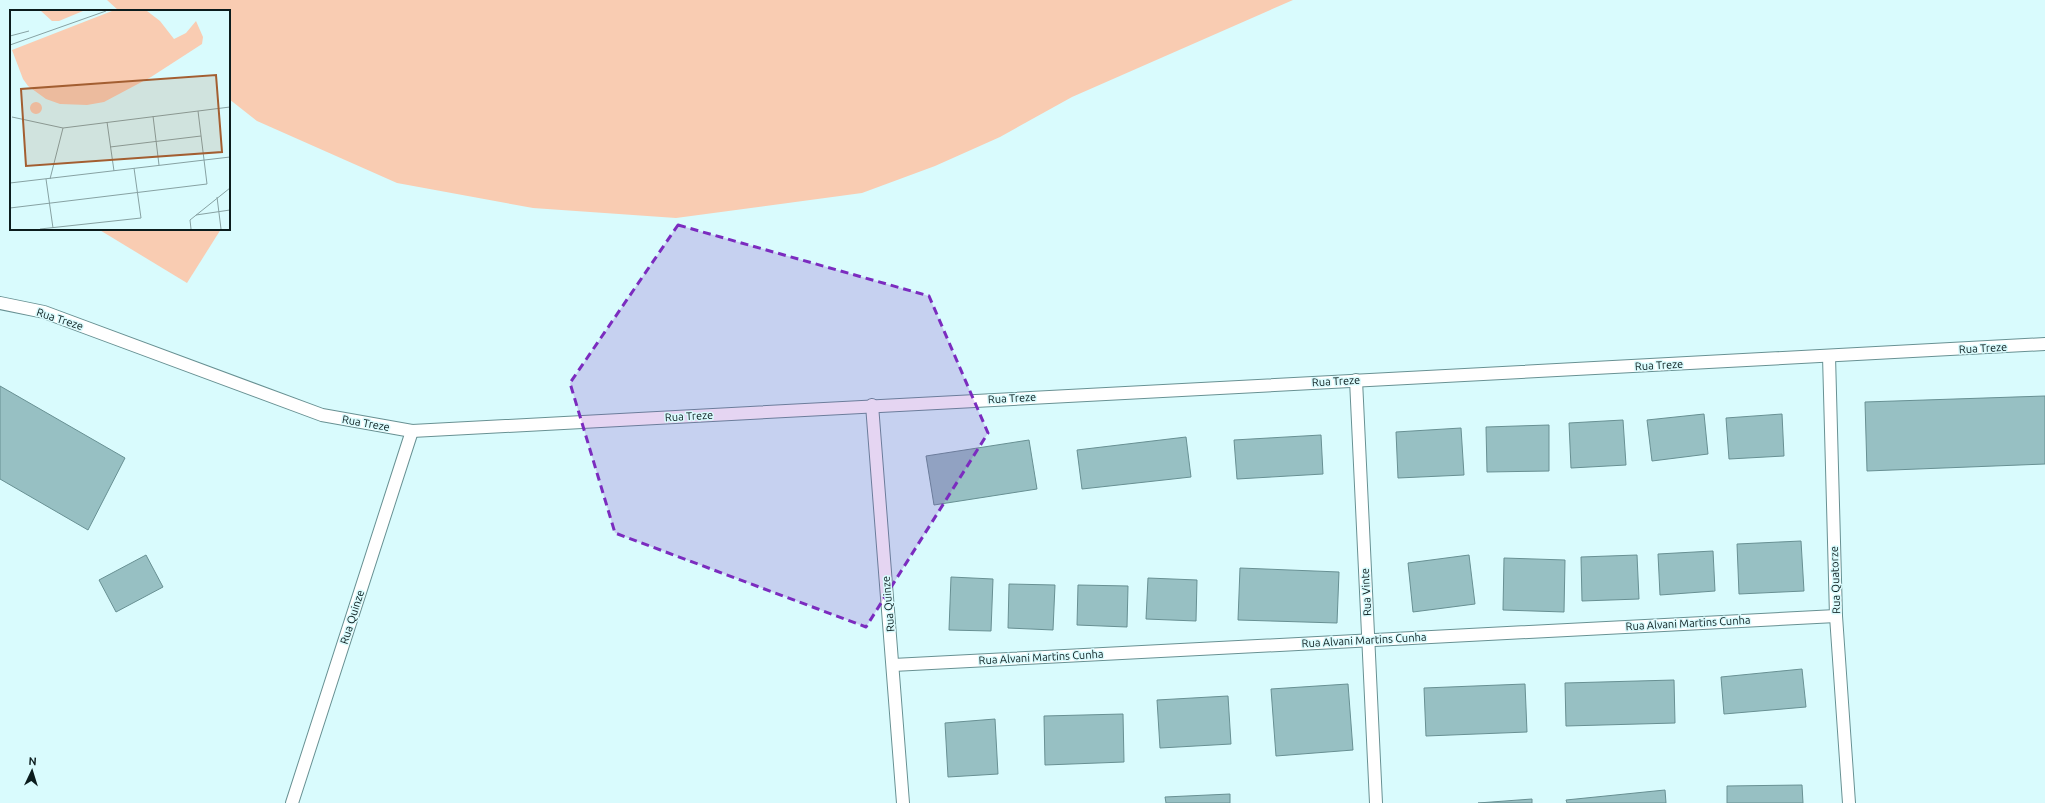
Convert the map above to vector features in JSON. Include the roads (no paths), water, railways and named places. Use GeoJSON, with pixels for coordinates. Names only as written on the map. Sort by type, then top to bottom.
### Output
{"type":"FeatureCollection","features":[{"type":"Feature","properties":{"kind":"lane","name":"Rua Treze"},"geometry":{"type":"LineString","coordinates":[[0,303],[44,312],[322,415],[412,431],[2045,344]]}},
{"type":"Feature","properties":{"kind":"lane","name":"Rua Quatorze"},"geometry":{"type":"LineString","coordinates":[[1829,356],[1836,616],[1849,803]]}},
{"type":"Feature","properties":{"kind":"lane","name":"Rua Vinte"},"geometry":{"type":"LineString","coordinates":[[1356,380],[1376,803]]}},
{"type":"Feature","properties":{"kind":"lane","name":"Rua Quinze"},"geometry":{"type":"LineString","coordinates":[[872,406],[903,803]]}},
{"type":"Feature","properties":{"kind":"lane","name":"Rua Quinze"},"geometry":{"type":"LineString","coordinates":[[292,803],[412,431]]}},
{"type":"Feature","properties":{"kind":"lane","name":"Rua Alvani Martins Cunha"},"geometry":{"type":"LineString","coordinates":[[893,664],[1836,616]]}}]}
